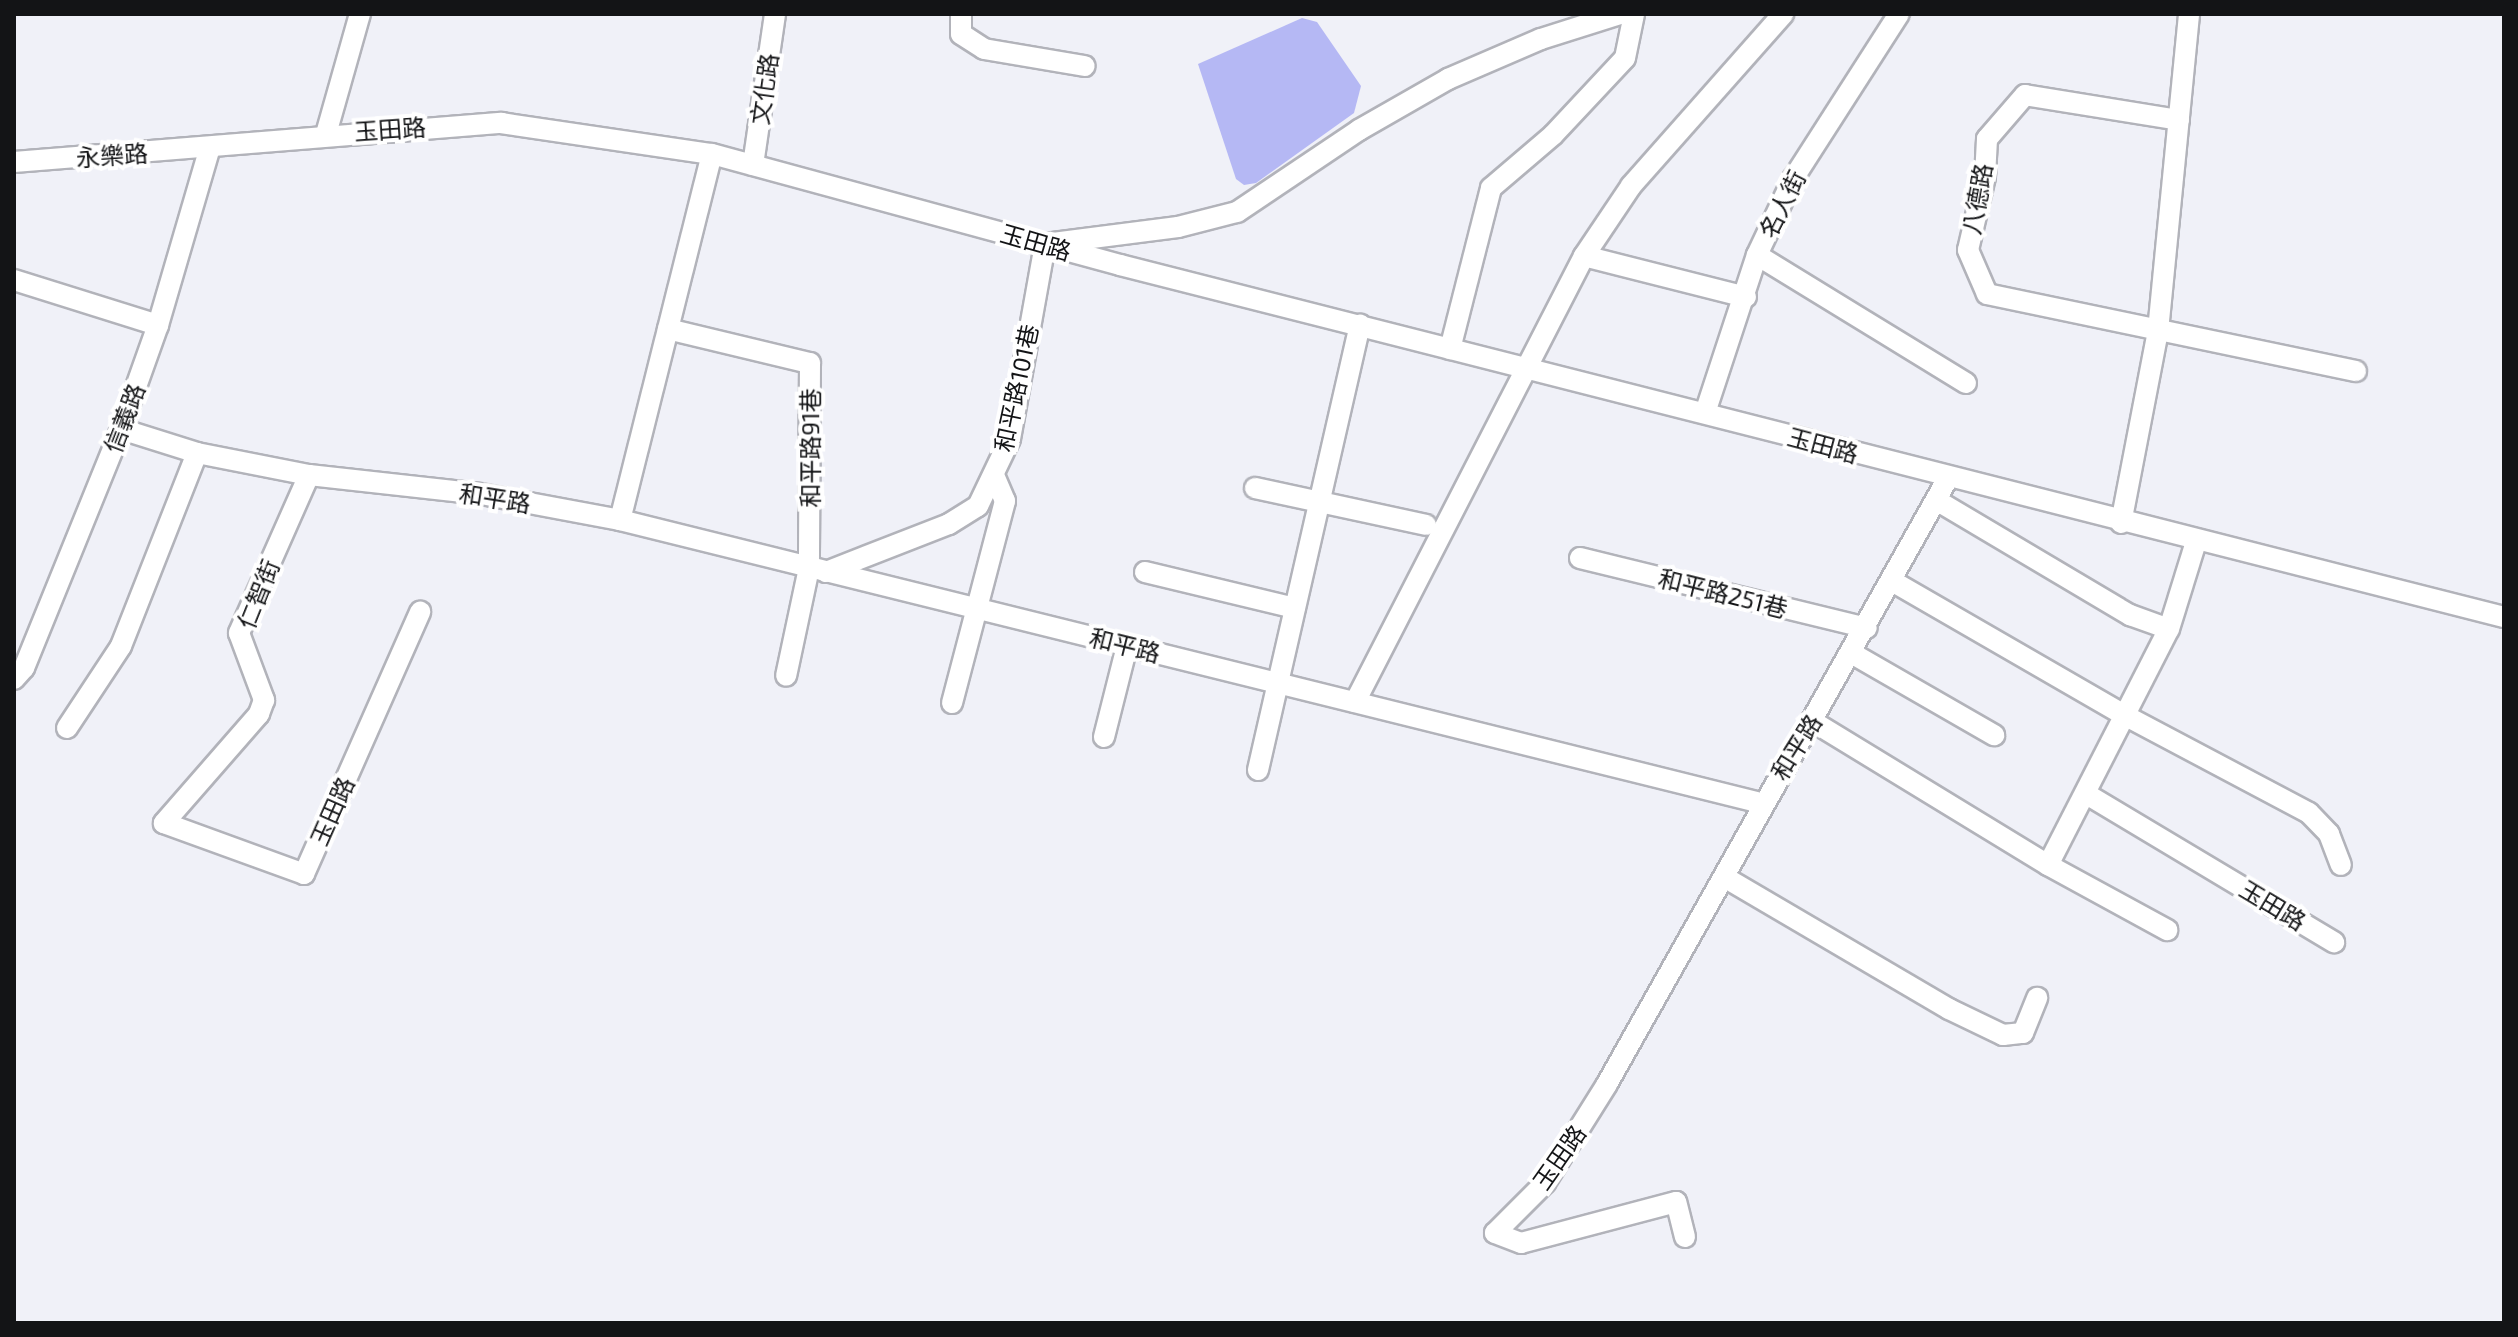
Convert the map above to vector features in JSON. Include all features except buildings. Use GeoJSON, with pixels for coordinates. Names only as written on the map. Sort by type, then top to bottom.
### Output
{"type":"FeatureCollection","features":[{"type":"Feature","properties":{"kind":"street"},"geometry":{"type":"LineString","coordinates":[[326,134],[356,44],[360,14]]}},
{"type":"Feature","properties":{"kind":"street","name":"文化路"},"geometry":{"type":"LineString","coordinates":[[753,165],[775,14]]}},
{"type":"Feature","properties":{"kind":"street"},"geometry":{"type":"LineString","coordinates":[[961,14],[961,34],[984,49],[1085,66]]}},
{"type":"Feature","properties":{"kind":"street"},"geometry":{"type":"LineString","coordinates":[[1045,244],[1178,227],[1237,212],[1359,130],[1448,79],[1541,39],[1620,14]]}},
{"type":"Feature","properties":{"kind":"street"},"geometry":{"type":"LineString","coordinates":[[1450,349],[1491,188],[1553,135],[1625,58],[1634,14]]}},
{"type":"Feature","properties":{"kind":"street"},"geometry":{"type":"LineString","coordinates":[[1355,702],[1529,369],[1584,256],[1631,186],[1783,14]]}},
{"type":"Feature","properties":{"kind":"street","name":"名人街"},"geometry":{"type":"LineString","coordinates":[[1705,413],[1746,297],[1757,255],[1793,179],[1899,14]]}},
{"type":"Feature","properties":{"kind":"street"},"geometry":{"type":"LineString","coordinates":[[2121,523],[2158,331],[2189,14]]}},
{"type":"Feature","properties":{"kind":"street","name":"八德路"},"geometry":{"type":"LineString","coordinates":[[2179,120],[2025,95],[1987,139],[1985,177],[1968,250],[1987,294],[2356,371]]}},
{"type":"Feature","properties":{"kind":"street","name":"玉田路"},"geometry":{"type":"LineString","coordinates":[[210,147],[326,134],[501,123],[712,154],[1045,244],[2121,523],[2504,617]]}},
{"type":"Feature","properties":{"kind":"street","name":"永樂路"},"geometry":{"type":"LineString","coordinates":[[14,162],[210,147]]}},
{"type":"Feature","properties":{"kind":"street","name":"信義路"},"geometry":{"type":"LineString","coordinates":[[14,679],[24,668],[121,429],[158,325],[210,147]]}},
{"type":"Feature","properties":{"kind":"street"},"geometry":{"type":"LineString","coordinates":[[620,520],[712,154]]}},
{"type":"Feature","properties":{"kind":"street","name":"和平路101巷"},"geometry":{"type":"LineString","coordinates":[[818,570],[949,524],[978,506],[995,477],[1012,426],[1045,244]]}},
{"type":"Feature","properties":{"kind":"street"},"geometry":{"type":"LineString","coordinates":[[1757,255],[1966,383]]}},
{"type":"Feature","properties":{"kind":"street"},"geometry":{"type":"LineString","coordinates":[[1584,256],[1746,297]]}},
{"type":"Feature","properties":{"kind":"street"},"geometry":{"type":"LineString","coordinates":[[14,280],[158,325]]}},
{"type":"Feature","properties":{"kind":"street"},"geometry":{"type":"LineString","coordinates":[[1258,770],[1276,682],[1322,503],[1360,325]]}},
{"type":"Feature","properties":{"kind":"street","name":"和平路91巷"},"geometry":{"type":"LineString","coordinates":[[668,329],[810,363],[818,570],[786,676]]}},
{"type":"Feature","properties":{"kind":"street","name":"和平路"},"geometry":{"type":"LineString","coordinates":[[121,429],[197,453],[309,475],[481,494],[620,520],[1761,803],[1853,654],[1948,478]]}},
{"type":"Feature","properties":{"kind":"street"},"geometry":{"type":"LineString","coordinates":[[67,728],[121,646],[197,453]]}},
{"type":"Feature","properties":{"kind":"street","name":"仁智街"},"geometry":{"type":"LineString","coordinates":[[164,823],[259,714],[264,700],[239,633],[309,475]]}},
{"type":"Feature","properties":{"kind":"street"},"geometry":{"type":"LineString","coordinates":[[952,703],[1005,501],[995,477]]}},
{"type":"Feature","properties":{"kind":"street"},"geometry":{"type":"LineString","coordinates":[[1255,488],[1426,525]]}},
{"type":"Feature","properties":{"kind":"street"},"geometry":{"type":"LineString","coordinates":[[1936,500],[2130,615],[2169,629]]}},
{"type":"Feature","properties":{"kind":"street"},"geometry":{"type":"LineString","coordinates":[[2048,865],[2088,795],[2169,629],[2196,542]]}},
{"type":"Feature","properties":{"kind":"street","name":"和平路251巷"},"geometry":{"type":"LineString","coordinates":[[1580,558],[1867,628]]}},
{"type":"Feature","properties":{"kind":"street"},"geometry":{"type":"LineString","coordinates":[[1145,572],[1295,608]]}},
{"type":"Feature","properties":{"kind":"street"},"geometry":{"type":"LineString","coordinates":[[1892,581],[2126,716],[2309,813],[2329,834],[2341,865]]}},
{"type":"Feature","properties":{"kind":"street","name":"玉田路"},"geometry":{"type":"LineString","coordinates":[[164,823],[304,874],[420,612]]}},
{"type":"Feature","properties":{"kind":"street"},"geometry":{"type":"LineString","coordinates":[[1104,737],[1127,646]]}},
{"type":"Feature","properties":{"kind":"street"},"geometry":{"type":"LineString","coordinates":[[1853,654],[1994,735]]}},
{"type":"Feature","properties":{"kind":"street"},"geometry":{"type":"LineString","coordinates":[[1812,721],[2048,865],[2167,930]]}},
{"type":"Feature","properties":{"kind":"street","name":"玉田路"},"geometry":{"type":"LineString","coordinates":[[2088,795],[2334,942]]}},
{"type":"Feature","properties":{"kind":"street","name":"玉田路"},"geometry":{"type":"LineString","coordinates":[[1685,1237],[1676,1202],[1521,1243],[1495,1233],[1545,1183],[1567,1149],[1724,877],[1761,803]]}},
{"type":"Feature","properties":{"kind":"street"},"geometry":{"type":"LineString","coordinates":[[1724,877],[1949,1009],[2003,1035],[2023,1033],[2037,998]]}},
{"type":"Feature","properties":{"kind":"water"},"geometry":{"type":"Polygon","coordinates":[[[1302,18],[1317,22],[1361,86],[1354,113],[1256,183],[1244,185],[1236,179],[1198,64],[1302,18]]]}}]}
